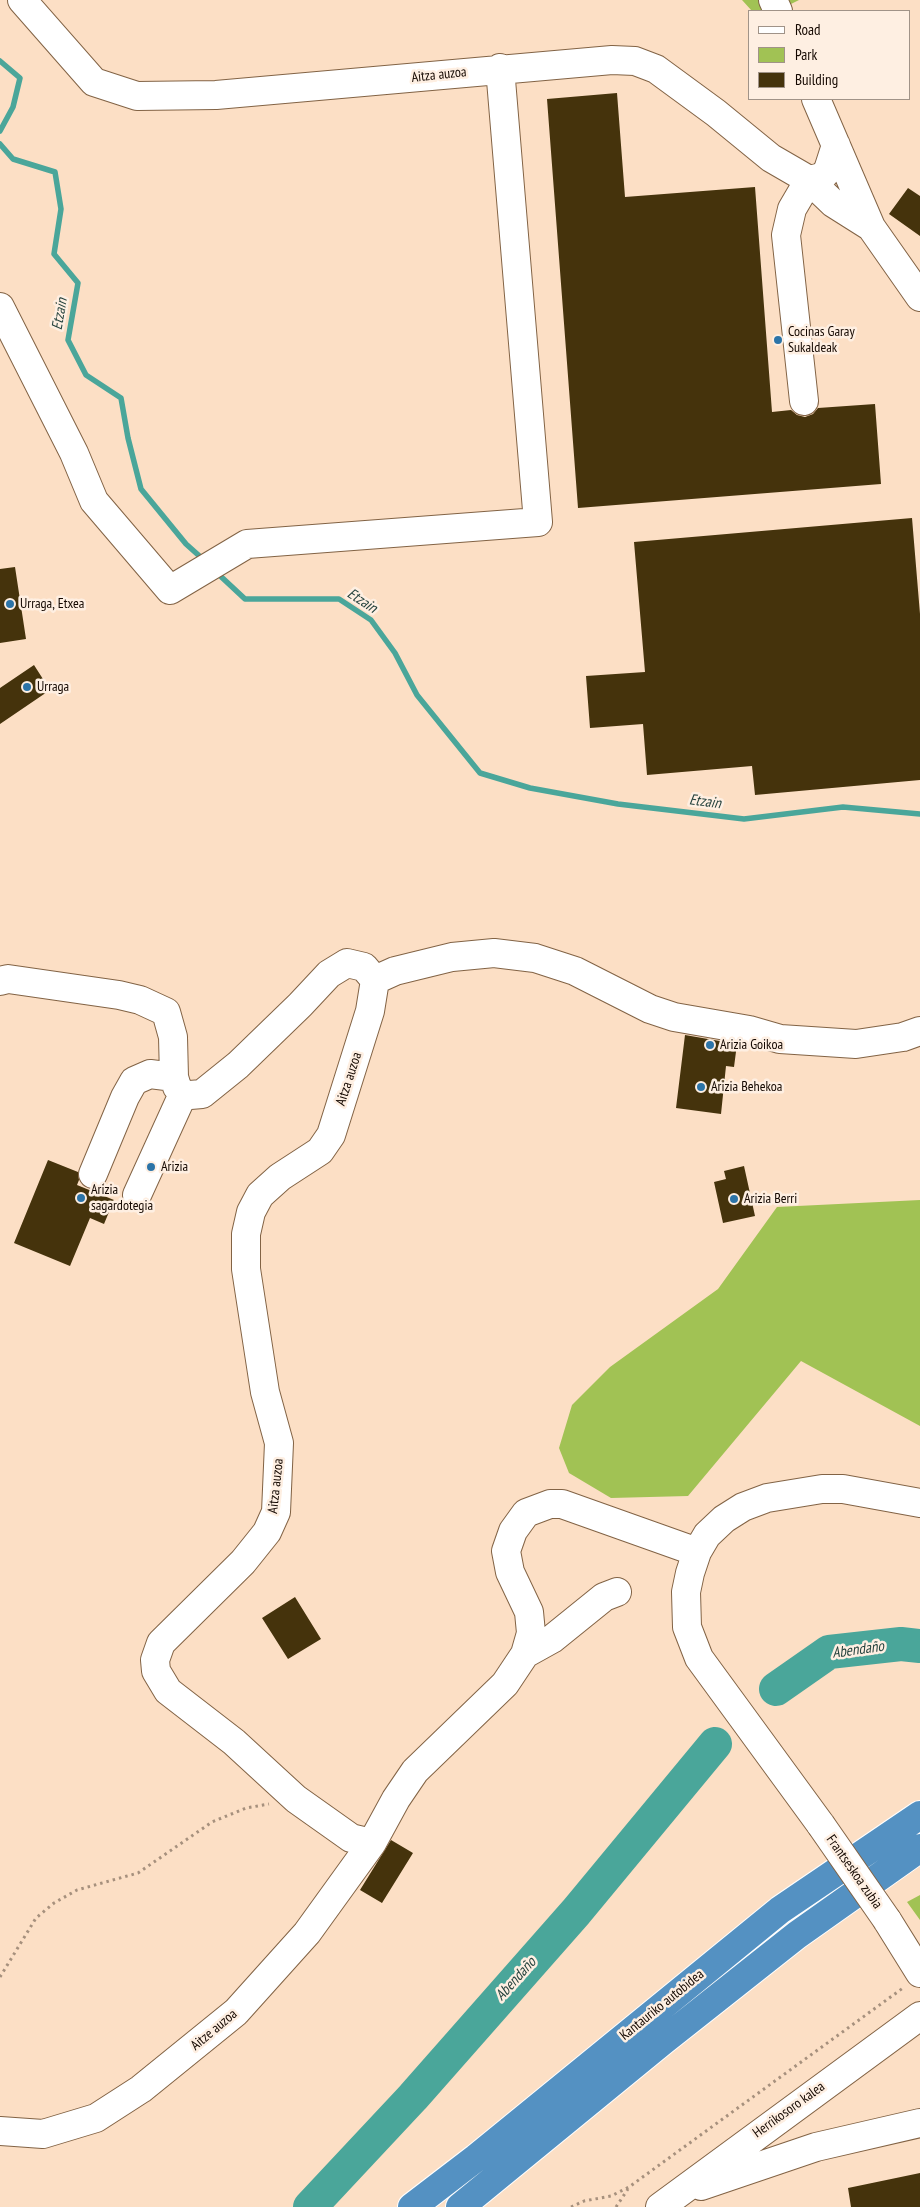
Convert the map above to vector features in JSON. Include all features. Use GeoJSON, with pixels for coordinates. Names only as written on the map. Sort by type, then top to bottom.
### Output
{"type":"FeatureCollection","features":[{"type":"Feature","properties":{"kind":"highway","name":"Kantauriko autobidea"},"geometry":{"type":"LineString","coordinates":[[412,2207],[476,2158],[780,1910],[920,1815]]}},
{"type":"Feature","properties":{"kind":"highway","name":"Kantauriko autobidea"},"geometry":{"type":"LineString","coordinates":[[460,2207],[663,2041],[797,1935],[920,1848]]}},
{"type":"Feature","properties":{"kind":"street","name":"Aitza auzoa"},"geometry":{"type":"LineString","coordinates":[[22,0],[94,82],[136,96],[216,95],[500,68],[612,60],[635,61],[656,69],[716,113],[771,158],[809,180],[833,203],[871,227]]}},
{"type":"Feature","properties":{"kind":"street"},"geometry":{"type":"LineString","coordinates":[[0,307],[74,453],[94,501],[170,590],[247,544],[538,522],[500,68]]}},
{"type":"Feature","properties":{"kind":"street"},"geometry":{"type":"LineString","coordinates":[[816,100],[871,227],[920,297]]}},
{"type":"Feature","properties":{"kind":"street"},"geometry":{"type":"LineString","coordinates":[[804,401],[786,236],[792,209],[809,180],[822,177],[828,170],[836,145]]}},
{"type":"Feature","properties":{"kind":"street"},"geometry":{"type":"LineString","coordinates":[[93,1174],[125,1097],[134,1081],[150,1074],[202,1094],[245,1058],[329,974],[347,963],[364,967],[375,980],[396,971],[452,957],[494,953],[535,958],[575,971],[650,1009],[674,1017],[749,1030],[780,1039],[856,1044],[903,1037],[920,1031]]}},
{"type":"Feature","properties":{"kind":"street"},"geometry":{"type":"LineString","coordinates":[[0,980],[8,978],[119,995],[140,1000],[166,1012],[174,1037],[179,1086],[137,1195]]}},
{"type":"Feature","properties":{"kind":"street","name":"Aitza auzoa"},"geometry":{"type":"LineString","coordinates":[[372,1843],[351,1838],[296,1799],[234,1742],[168,1692],[156,1671],[155,1660],[161,1643],[242,1562],[267,1532],[276,1512],[279,1443],[265,1392],[246,1269],[246,1234],[251,1212],[260,1195],[280,1177],[320,1151],[330,1135],[370,1011],[375,980]]}},
{"type":"Feature","properties":{"kind":"street","name":"Frantseskoa zubia"},"geometry":{"type":"LineString","coordinates":[[914,1979],[887,1920],[821,1825],[711,1676],[692,1644],[687,1628],[686,1592],[697,1552],[707,1535],[724,1519],[743,1507],[767,1498],[822,1488],[843,1489],[920,1502]]}},
{"type":"Feature","properties":{"kind":"street"},"geometry":{"type":"LineString","coordinates":[[372,1843],[396,1798],[415,1771],[505,1684],[526,1654],[531,1633],[529,1612],[510,1572],[506,1551],[513,1531],[526,1513],[550,1504],[562,1504],[697,1552]]}},
{"type":"Feature","properties":{"kind":"street"},"geometry":{"type":"LineString","coordinates":[[526,1654],[552,1639],[604,1597],[617,1592]]}},
{"type":"Feature","properties":{"kind":"street","name":"Aitze auzoa"},"geometry":{"type":"LineString","coordinates":[[0,2131],[43,2134],[96,2118],[141,2090],[236,2012],[307,1933],[372,1843]]}},
{"type":"Feature","properties":{"kind":"street","name":"Herrikosoro kalea"},"geometry":{"type":"LineString","coordinates":[[660,2207],[920,2016]]}},
{"type":"Feature","properties":{"kind":"street"},"geometry":{"type":"LineString","coordinates":[[701,2186],[816,2147],[920,2123]]}},
{"type":"Feature","properties":{"kind":"path"},"geometry":{"type":"LineString","coordinates":[[0,1977],[36,1918],[54,1903],[77,1890],[138,1873],[212,1822],[246,1808],[296,1799]]}},
{"type":"Feature","properties":{"kind":"path"},"geometry":{"type":"LineString","coordinates":[[571,2207],[584,2201],[611,2196],[629,2187],[914,1979]]}},
{"type":"Feature","properties":{"kind":"path"},"geometry":{"type":"LineString","coordinates":[[616,2207],[629,2187]]}},
{"type":"Feature","properties":{"kind":"green space"},"geometry":{"type":"Polygon","coordinates":[[[742,0],[799,0],[779,10],[751,10],[742,0]]]}},
{"type":"Feature","properties":{"kind":"green space"},"geometry":{"type":"Polygon","coordinates":[[[920,1200],[920,1426],[801,1361],[688,1496],[611,1498],[569,1473],[559,1448],[572,1405],[610,1367],[718,1289],[777,1207],[920,1200]]]}},
{"type":"Feature","properties":{"kind":"green space"},"geometry":{"type":"Polygon","coordinates":[[[920,1895],[920,1920],[907,1902],[920,1895]]]}},
{"type":"Feature","properties":{"kind":"building"},"geometry":{"type":"Polygon","coordinates":[[[617,93],[625,197],[755,187],[772,412],[791,410],[797,415],[805,417],[813,414],[818,408],[875,404],[881,484],[578,508],[547,99],[617,93]]]}},
{"type":"Feature","properties":{"kind":"building"},"geometry":{"type":"Polygon","coordinates":[[[908,188],[920,196],[920,236],[889,214],[908,188]]]}},
{"type":"Feature","properties":{"kind":"building"},"geometry":{"type":"Polygon","coordinates":[[[912,518],[920,614],[920,780],[755,795],[752,766],[647,775],[643,724],[590,728],[586,676],[645,672],[634,542],[912,518]]]}},
{"type":"Feature","properties":{"kind":"building","name":"Urraga, Etxea"},"geometry":{"type":"Polygon","coordinates":[[[15,567],[26,639],[0,643],[0,569],[15,567]]]}},
{"type":"Feature","properties":{"kind":"building","name":"Urraga"},"geometry":{"type":"Polygon","coordinates":[[[34,665],[50,690],[0,724],[0,688],[34,665]]]}},
{"type":"Feature","properties":{"kind":"building","name":"Arizia Behekoa"},"geometry":{"type":"Polygon","coordinates":[[[685,1035],[737,1044],[734,1067],[726,1066],[721,1114],[676,1108],[685,1035]]]}},
{"type":"Feature","properties":{"kind":"building"},"geometry":{"type":"Polygon","coordinates":[[[48,1160],[78,1172],[79,1180],[77,1185],[114,1200],[104,1224],[90,1218],[70,1266],[14,1243],[48,1160]]]}},
{"type":"Feature","properties":{"kind":"building","name":"Arizia Berri"},"geometry":{"type":"Polygon","coordinates":[[[744,1166],[755,1216],[723,1223],[714,1182],[726,1179],[724,1171],[744,1166]]]}},
{"type":"Feature","properties":{"kind":"building"},"geometry":{"type":"Polygon","coordinates":[[[295,1597],[321,1639],[288,1659],[262,1618],[295,1597]]]}},
{"type":"Feature","properties":{"kind":"building"},"geometry":{"type":"Polygon","coordinates":[[[391,1840],[413,1853],[382,1903],[360,1890],[391,1840]]]}},
{"type":"Feature","properties":{"kind":"building"},"geometry":{"type":"Polygon","coordinates":[[[920,2173],[920,2207],[851,2207],[848,2188],[920,2173]]]}},
{"type":"Feature","properties":{"kind":"waterway","name":"Etzain"},"geometry":{"type":"LineString","coordinates":[[0,61],[20,78],[13,107],[0,131]]}},
{"type":"Feature","properties":{"kind":"waterway","name":"Etzain"},"geometry":{"type":"LineString","coordinates":[[0,144],[13,159],[55,172],[61,209],[54,254],[78,283],[68,340],[86,375],[121,398],[128,438],[141,489],[186,544],[205,561]]}},
{"type":"Feature","properties":{"kind":"waterway","name":"Etzain"},"geometry":{"type":"LineString","coordinates":[[215,571],[245,599],[339,599],[371,620],[395,653],[417,695],[480,773],[530,788],[618,804],[744,819],[843,807],[920,814]]}},
{"type":"Feature","properties":{"kind":"waterway","name":"Abendaño"},"geometry":{"type":"LineString","coordinates":[[776,1689],[829,1652],[901,1644],[920,1646]]}},
{"type":"Feature","properties":{"kind":"waterway","name":"Abendaño"},"geometry":{"type":"LineString","coordinates":[[310,2207],[413,2097],[576,1912],[715,1744]]}},
{"type":"Feature","properties":{"kind":"place","name":"Cocinas Garay Sukaldeak"},"geometry":{"type":"Point","coordinates":[778,340]}},
{"type":"Feature","properties":{"kind":"place","name":"Urraga, Etxea"},"geometry":{"type":"Point","coordinates":[10,604]}},
{"type":"Feature","properties":{"kind":"place","name":"Urraga"},"geometry":{"type":"Point","coordinates":[27,687]}},
{"type":"Feature","properties":{"kind":"place","name":"Arizia Goikoa"},"geometry":{"type":"Point","coordinates":[710,1045]}},
{"type":"Feature","properties":{"kind":"place","name":"Arizia Behekoa"},"geometry":{"type":"Point","coordinates":[701,1087]}},
{"type":"Feature","properties":{"kind":"place","name":"Arizia"},"geometry":{"type":"Point","coordinates":[151,1167]}},
{"type":"Feature","properties":{"kind":"place","name":"Arizia sagardotegia"},"geometry":{"type":"Point","coordinates":[81,1198]}},
{"type":"Feature","properties":{"kind":"place","name":"Arizia Berri"},"geometry":{"type":"Point","coordinates":[734,1199]}}]}
